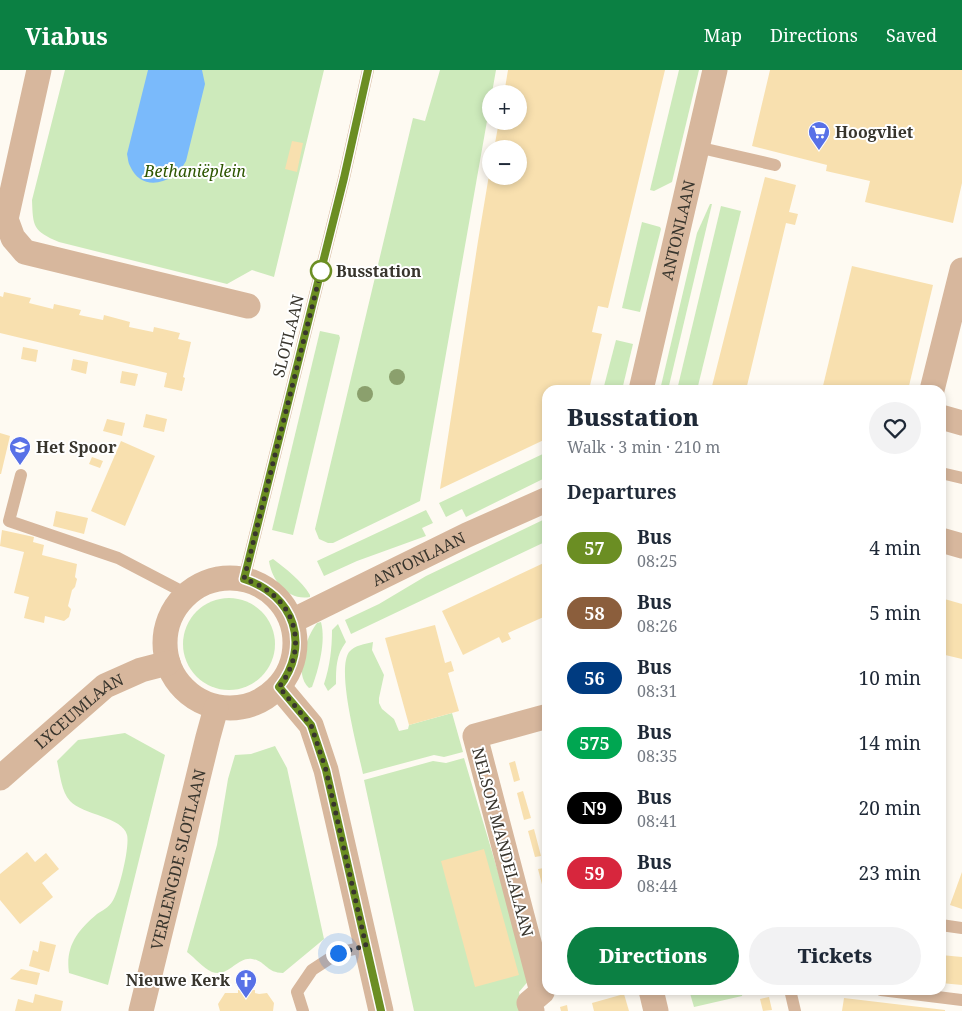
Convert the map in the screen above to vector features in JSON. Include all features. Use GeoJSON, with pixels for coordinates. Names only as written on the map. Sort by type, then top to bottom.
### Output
{"type":"FeatureCollection","features":[{"type":"Feature","properties":{"kind":"street"},"geometry":{"type":"LineString","coordinates":[[39,70],[6,219],[6,242],[25,252],[248,306]]}},
{"type":"Feature","properties":{"kind":"street","name":"ANTONLAAN"},"geometry":{"type":"LineString","coordinates":[[642,385],[716,70]]}},
{"type":"Feature","properties":{"kind":"street"},"geometry":{"type":"LineString","coordinates":[[933,385],[962,270]]}},
{"type":"Feature","properties":{"kind":"street"},"geometry":{"type":"LineString","coordinates":[[946,418],[962,422]]}},
{"type":"Feature","properties":{"kind":"street","name":"ANTONLAAN"},"geometry":{"type":"LineString","coordinates":[[292,621],[467,535],[542,502]]}},
{"type":"Feature","properties":{"kind":"street"},"geometry":{"type":"LineString","coordinates":[[946,541],[962,546]]}},
{"type":"Feature","properties":{"kind":"street"},"geometry":{"type":"LineString","coordinates":[[244,579],[273,594],[284,606],[292,621],[296,644],[294,656],[289,673],[279,687],[270,695],[250,706],[216,708],[198,701],[176,681],[165,651],[167,626],[178,604],[187,594],[199,586],[214,580],[244,579]]}},
{"type":"Feature","properties":{"kind":"street","name":"LYCEUMLAAN"},"geometry":{"type":"LineString","coordinates":[[0,778],[105,686],[141,670],[168,663]]}},
{"type":"Feature","properties":{"kind":"street"},"geometry":{"type":"LineString","coordinates":[[279,687],[311,725],[326,770],[380,1011]]}},
{"type":"Feature","properties":{"kind":"street","name":"VERLENGDE SLOTLAAN"},"geometry":{"type":"LineString","coordinates":[[141,1011],[216,708]]}},
{"type":"Feature","properties":{"kind":"street","name":"NELSON MANDELALAAN"},"geometry":{"type":"LineString","coordinates":[[541,998],[475,736],[542,718]]}},
{"type":"Feature","properties":{"kind":"street"},"geometry":{"type":"LineString","coordinates":[[652,995],[656,1011]]}},
{"type":"Feature","properties":{"kind":"lane","name":"SLOTLAAN"},"geometry":{"type":"LineString","coordinates":[[244,579],[340,195],[368,70]]}},
{"type":"Feature","properties":{"kind":"lane"},"geometry":{"type":"LineString","coordinates":[[697,147],[775,165]]}},
{"type":"Feature","properties":{"kind":"lane"},"geometry":{"type":"LineString","coordinates":[[20,474],[9,521],[118,558],[187,594]]}},
{"type":"Feature","properties":{"kind":"lane"},"geometry":{"type":"LineString","coordinates":[[946,474],[962,478]]}},
{"type":"Feature","properties":{"kind":"lane"},"geometry":{"type":"LineString","coordinates":[[946,926],[962,928]]}},
{"type":"Feature","properties":{"kind":"lane"},"geometry":{"type":"LineString","coordinates":[[303,1011],[297,992],[312,970],[338,953],[366,946]]}},
{"type":"Feature","properties":{"kind":"lane"},"geometry":{"type":"LineString","coordinates":[[790,995],[795,1011]]}},
{"type":"Feature","properties":{"kind":"lane"},"geometry":{"type":"LineString","coordinates":[[922,995],[962,1000]]}},
{"type":"Feature","properties":{"kind":"green space","name":"Bethaniëplein"},"geometry":{"type":"Polygon","coordinates":[[[65,70],[324,70],[274,277],[252,270],[227,284],[59,242],[39,231],[34,222],[32,200],[65,70]]]}},
{"type":"Feature","properties":{"kind":"green space"},"geometry":{"type":"Polygon","coordinates":[[[440,70],[496,70],[493,85],[482,85],[482,130],[485,130],[484,140],[482,140],[482,149],[420,501],[333,543],[328,543],[319,539],[315,529],[413,118],[425,121],[440,70]]]}},
{"type":"Feature","properties":{"kind":"green space"},"geometry":{"type":"Polygon","coordinates":[[[679,70],[699,70],[672,182],[654,191],[650,190],[679,70]]]}},
{"type":"Feature","properties":{"kind":"green space"},"geometry":{"type":"Polygon","coordinates":[[[710,204],[712,204],[669,385],[661,385],[697,233],[710,204]]]}},
{"type":"Feature","properties":{"kind":"green space"},"geometry":{"type":"Polygon","coordinates":[[[721,206],[741,211],[698,385],[678,385],[721,206]]]}},
{"type":"Feature","properties":{"kind":"green space"},"geometry":{"type":"Polygon","coordinates":[[[642,222],[660,227],[661,229],[640,312],[622,308],[642,222]]]}},
{"type":"Feature","properties":{"kind":"green space"},"geometry":{"type":"Polygon","coordinates":[[[320,331],[339,335],[340,338],[293,535],[272,530],[320,331]]]}},
{"type":"Feature","properties":{"kind":"green space"},"geometry":{"type":"Polygon","coordinates":[[[616,340],[633,344],[623,385],[604,385],[616,340]]]}},
{"type":"Feature","properties":{"kind":"green space"},"geometry":{"type":"Polygon","coordinates":[[[542,454],[542,479],[466,517],[462,509],[446,517],[439,503],[542,454]]]}},
{"type":"Feature","properties":{"kind":"green space"},"geometry":{"type":"Polygon","coordinates":[[[426,510],[433,523],[422,528],[426,536],[357,561],[324,576],[317,561],[426,510]]]}},
{"type":"Feature","properties":{"kind":"green space"},"geometry":{"type":"Polygon","coordinates":[[[542,520],[542,543],[351,634],[345,620],[379,604],[426,576],[542,520]]]}},
{"type":"Feature","properties":{"kind":"green space"},"geometry":{"type":"Polygon","coordinates":[[[273,559],[298,580],[310,597],[295,596],[282,588],[271,568],[269,561],[273,559]]]}},
{"type":"Feature","properties":{"kind":"green space"},"geometry":{"type":"Polygon","coordinates":[[[229,598],[247,601],[262,611],[272,626],[275,644],[272,662],[262,677],[247,687],[229,690],[211,687],[196,677],[186,662],[183,644],[186,626],[196,611],[211,601],[229,598]]]}},
{"type":"Feature","properties":{"kind":"green space"},"geometry":{"type":"Polygon","coordinates":[[[321,622],[323,638],[321,654],[312,687],[309,688],[304,682],[302,674],[303,656],[305,646],[313,629],[317,623],[321,622]]]}},
{"type":"Feature","properties":{"kind":"green space"},"geometry":{"type":"Polygon","coordinates":[[[338,624],[346,642],[338,657],[336,684],[328,691],[324,684],[332,644],[332,630],[338,624]]]}},
{"type":"Feature","properties":{"kind":"green space"},"geometry":{"type":"Polygon","coordinates":[[[373,642],[372,650],[384,675],[379,703],[382,709],[394,719],[399,731],[408,729],[409,725],[452,713],[463,752],[444,757],[434,755],[363,774],[346,693],[346,662],[351,650],[360,645],[373,642]]]}},
{"type":"Feature","properties":{"kind":"green space"},"geometry":{"type":"Polygon","coordinates":[[[125,733],[165,755],[108,985],[69,973],[69,955],[74,939],[84,926],[109,906],[115,897],[121,880],[128,841],[127,835],[118,824],[84,810],[70,801],[63,787],[57,761],[78,740],[125,733]]]}},
{"type":"Feature","properties":{"kind":"green space"},"geometry":{"type":"Polygon","coordinates":[[[275,746],[287,768],[324,939],[283,973],[273,971],[257,960],[252,959],[242,961],[223,972],[212,972],[187,952],[217,845],[228,779],[235,755],[251,754],[275,746]]]}},
{"type":"Feature","properties":{"kind":"green space"},"geometry":{"type":"Polygon","coordinates":[[[464,758],[530,979],[519,992],[523,1011],[414,1011],[364,780],[433,761],[446,763],[464,758]]]}},
{"type":"Feature","properties":{"kind":"green space"},"geometry":{"type":"Polygon","coordinates":[[[690,995],[742,995],[742,996],[694,1007],[690,995]]]}},
{"type":"Feature","properties":{"kind":"water"},"geometry":{"type":"Polygon","coordinates":[[[148,70],[202,70],[205,84],[186,161],[181,169],[167,180],[150,183],[135,175],[129,165],[127,154],[148,70]]]}},
{"type":"Feature","properties":{"kind":"building"},"geometry":{"type":"Polygon","coordinates":[[[508,70],[665,70],[608,308],[598,306],[592,332],[602,334],[590,385],[542,385],[542,441],[440,489],[487,185],[527,185],[527,140],[496,140],[497,130],[527,130],[527,85],[506,85],[508,70]]]}},
{"type":"Feature","properties":{"kind":"building"},"geometry":{"type":"Polygon","coordinates":[[[770,70],[962,70],[962,183],[953,223],[865,202],[870,181],[826,171],[827,165],[752,146],[770,70]]]}},
{"type":"Feature","properties":{"kind":"building"},"geometry":{"type":"Polygon","coordinates":[[[292,141],[303,143],[297,172],[285,169],[292,141]]]}},
{"type":"Feature","properties":{"kind":"building"},"geometry":{"type":"Polygon","coordinates":[[[765,177],[796,185],[789,212],[798,214],[795,225],[786,223],[747,385],[712,385],[765,177]]]}},
{"type":"Feature","properties":{"kind":"building"},"geometry":{"type":"Polygon","coordinates":[[[852,266],[933,285],[909,385],[823,385],[852,266]]]}},
{"type":"Feature","properties":{"kind":"building"},"geometry":{"type":"Polygon","coordinates":[[[4,292],[31,298],[29,303],[53,309],[54,304],[81,310],[79,315],[103,320],[104,315],[130,322],[129,327],[153,332],[154,327],[180,333],[178,339],[191,342],[183,377],[185,378],[182,391],[164,387],[167,373],[0,333],[0,296],[3,297],[4,292]]]}},
{"type":"Feature","properties":{"kind":"building"},"geometry":{"type":"Polygon","coordinates":[[[23,347],[38,350],[36,362],[21,359],[23,347]]]}},
{"type":"Feature","properties":{"kind":"building"},"geometry":{"type":"Polygon","coordinates":[[[73,359],[88,362],[86,374],[71,370],[73,359]]]}},
{"type":"Feature","properties":{"kind":"building"},"geometry":{"type":"Polygon","coordinates":[[[122,371],[138,374],[135,386],[120,383],[122,371]]]}},
{"type":"Feature","properties":{"kind":"building"},"geometry":{"type":"Polygon","coordinates":[[[146,414],[167,419],[164,432],[143,427],[146,414]]]}},
{"type":"Feature","properties":{"kind":"building"},"geometry":{"type":"Polygon","coordinates":[[[107,419],[125,423],[122,436],[103,431],[107,419]]]}},
{"type":"Feature","properties":{"kind":"building"},"geometry":{"type":"Polygon","coordinates":[[[0,433],[10,436],[1,474],[0,474],[0,433]]]}},
{"type":"Feature","properties":{"kind":"building"},"geometry":{"type":"Polygon","coordinates":[[[121,441],[155,456],[125,526],[91,511],[121,441]]]}},
{"type":"Feature","properties":{"kind":"building"},"geometry":{"type":"Polygon","coordinates":[[[92,457],[103,461],[100,468],[89,464],[92,457]]]}},
{"type":"Feature","properties":{"kind":"building"},"geometry":{"type":"Polygon","coordinates":[[[56,511],[88,518],[84,534],[53,526],[56,511]]]}},
{"type":"Feature","properties":{"kind":"building"},"geometry":{"type":"Polygon","coordinates":[[[2,530],[34,537],[33,542],[44,545],[42,555],[77,564],[75,577],[77,579],[68,606],[71,609],[69,617],[64,621],[45,616],[44,623],[24,618],[29,597],[14,593],[24,552],[0,546],[2,530]]]}},
{"type":"Feature","properties":{"kind":"building"},"geometry":{"type":"Polygon","coordinates":[[[542,564],[542,618],[508,633],[511,639],[502,643],[499,637],[463,655],[442,611],[542,564]]]}},
{"type":"Feature","properties":{"kind":"building"},"geometry":{"type":"Polygon","coordinates":[[[946,599],[962,604],[962,659],[946,655],[946,599]]]}},
{"type":"Feature","properties":{"kind":"building"},"geometry":{"type":"Polygon","coordinates":[[[435,625],[445,663],[451,661],[454,671],[448,673],[459,711],[409,725],[385,638],[435,625]]]}},
{"type":"Feature","properties":{"kind":"building"},"geometry":{"type":"Polygon","coordinates":[[[515,761],[520,780],[514,782],[509,763],[515,761]]]}},
{"type":"Feature","properties":{"kind":"building"},"geometry":{"type":"Polygon","coordinates":[[[523,791],[531,818],[524,820],[517,793],[523,791]]]}},
{"type":"Feature","properties":{"kind":"building"},"geometry":{"type":"Polygon","coordinates":[[[534,829],[541,856],[535,857],[528,831],[534,829]]]}},
{"type":"Feature","properties":{"kind":"building"},"geometry":{"type":"Polygon","coordinates":[[[484,849],[519,975],[475,987],[441,861],[484,849]]]}},
{"type":"Feature","properties":{"kind":"building"},"geometry":{"type":"Polygon","coordinates":[[[27,852],[35,862],[46,853],[59,869],[42,883],[53,897],[20,924],[0,900],[0,874],[27,852]]]}},
{"type":"Feature","properties":{"kind":"building"},"geometry":{"type":"Polygon","coordinates":[[[542,868],[542,884],[538,869],[542,868]]]}},
{"type":"Feature","properties":{"kind":"building"},"geometry":{"type":"Polygon","coordinates":[[[962,872],[962,909],[950,905],[962,872]]]}},
{"type":"Feature","properties":{"kind":"building"},"geometry":{"type":"Polygon","coordinates":[[[40,941],[56,945],[49,972],[29,966],[33,950],[38,952],[40,941]]]}},
{"type":"Feature","properties":{"kind":"building"},"geometry":{"type":"Polygon","coordinates":[[[946,955],[962,957],[962,985],[946,983],[946,955]]]}},
{"type":"Feature","properties":{"kind":"building"},"geometry":{"type":"Polygon","coordinates":[[[21,969],[40,973],[37,985],[10,979],[21,969]]]}},
{"type":"Feature","properties":{"kind":"building","name":"Nieuwe Kerk"},"geometry":{"type":"Polygon","coordinates":[[[238,990],[255,990],[255,993],[259,994],[267,993],[274,1003],[273,1011],[220,1011],[218,1004],[225,993],[238,993],[238,990]]]}},
{"type":"Feature","properties":{"kind":"building"},"geometry":{"type":"Polygon","coordinates":[[[35,994],[63,1001],[61,1011],[15,1011],[18,999],[33,1003],[35,994]]]}},
{"type":"Feature","properties":{"kind":"building"},"geometry":{"type":"Polygon","coordinates":[[[624,995],[629,1011],[594,1011],[592,1003],[624,995]]]}},
{"type":"Feature","properties":{"kind":"building"},"geometry":{"type":"Polygon","coordinates":[[[769,997],[772,1010],[763,1011],[760,999],[769,997]]]}},
{"type":"Feature","properties":{"kind":"building"},"geometry":{"type":"Polygon","coordinates":[[[844,998],[945,1010],[945,1011],[842,1011],[844,998]]]}},
{"type":"Feature","properties":{"kind":"building"},"geometry":{"type":"Polygon","coordinates":[[[567,1005],[568,1011],[561,1011],[560,1007],[567,1005]]]}},
{"type":"Feature","properties":{"kind":"bus line","name":"57"},"geometry":{"type":"LineString","coordinates":[[368,70],[344,178],[244,579],[255,583],[273,594],[281,602],[292,621],[296,644],[294,656],[286,678],[279,687],[311,725],[326,770],[381,1011]]}},
{"type":"Feature","properties":{"kind":"place","name":"Hoogvliet"},"geometry":{"type":"Point","coordinates":[819,151]}},
{"type":"Feature","properties":{"kind":"place","name":"Busstation"},"geometry":{"type":"Point","coordinates":[321,271]}},
{"type":"Feature","properties":{"kind":"place","name":"Het Spoor"},"geometry":{"type":"Point","coordinates":[20,466]}},
{"type":"Feature","properties":{"kind":"place","name":"Nieuwe Kerk"},"geometry":{"type":"Point","coordinates":[246,999]}},
{"type":"Feature","properties":{"kind":"route"},"geometry":{"type":"LineString","coordinates":[[321,271],[322,267],[309,321],[244,579],[264,588],[281,602],[292,621],[295,632],[296,644],[291,667],[279,687],[311,725],[326,770],[366,946],[338,953]]}}]}
